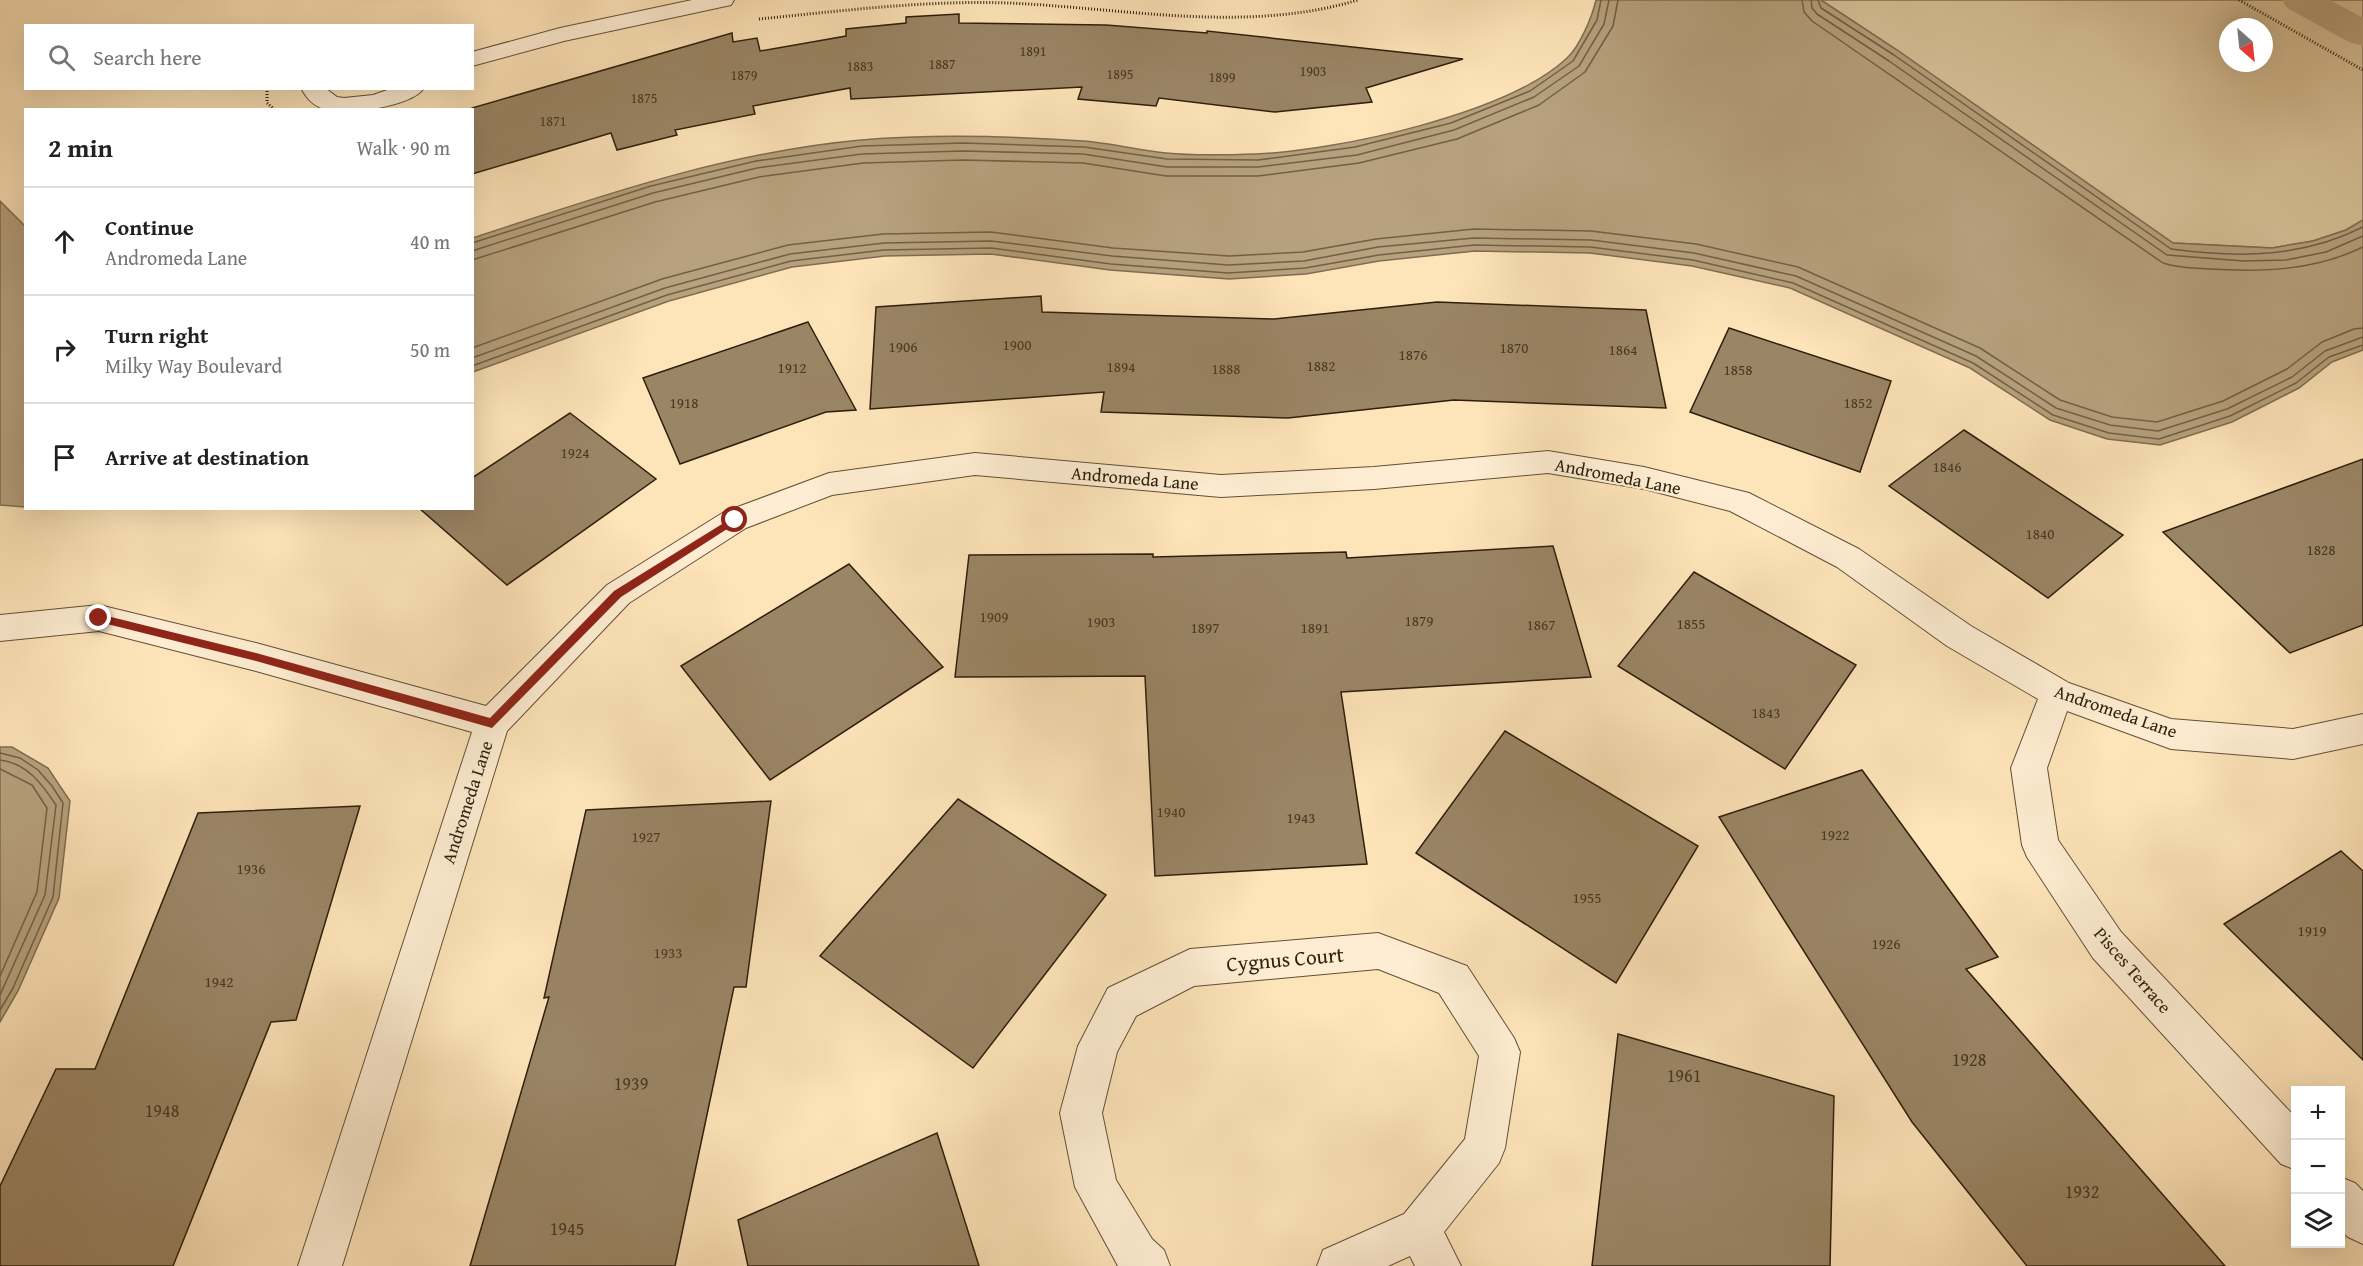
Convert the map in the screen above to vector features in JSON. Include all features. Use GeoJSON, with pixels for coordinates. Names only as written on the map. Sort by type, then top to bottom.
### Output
{"type":"FeatureCollection","features":[{"type":"Feature","properties":{"kind":"street"},"geometry":{"type":"LineString","coordinates":[[474,58],[560,35],[723,0]]}},
{"type":"Feature","properties":{"kind":"street"},"geometry":{"type":"LineString","coordinates":[[313,90],[325,100],[359,105],[379,102],[408,90]]}},
{"type":"Feature","properties":{"kind":"street","name":"Andromeda Lane"},"geometry":{"type":"LineString","coordinates":[[320,1266],[492,723],[618,594],[735,520],[829,484],[975,464],[1221,486],[1374,478],[1548,462],[1644,478],[1738,501],[1838,553],[1959,636],[2057,693],[2171,734],[2293,744],[2363,729]]}},
{"type":"Feature","properties":{"kind":"street"},"geometry":{"type":"LineString","coordinates":[[0,628],[99,618],[256,657],[492,723]]}},
{"type":"Feature","properties":{"kind":"street","name":"Pisces Terrace"},"geometry":{"type":"LineString","coordinates":[[2057,693],[2029,768],[2040,845],[2107,945],[2291,1145]]}},
{"type":"Feature","properties":{"kind":"street","name":"Cygnus Court"},"geometry":{"type":"LineString","coordinates":[[1148,1266],[1136,1255],[1095,1187],[1082,1113],[1098,1046],[1122,1002],[1190,968],[1378,951],[1453,979],[1500,1052],[1484,1148],[1419,1229],[1340,1266]]}},
{"type":"Feature","properties":{"kind":"street"},"geometry":{"type":"LineString","coordinates":[[2345,1203],[2363,1222]]}},
{"type":"Feature","properties":{"kind":"street"},"geometry":{"type":"LineString","coordinates":[[1419,1229],[1439,1266]]}},
{"type":"Feature","properties":{"kind":"path"},"geometry":{"type":"LineString","coordinates":[[753,20],[842,9],[968,2],[1232,19],[1305,12],[1358,0]]}},
{"type":"Feature","properties":{"kind":"path"},"geometry":{"type":"LineString","coordinates":[[2239,0],[2363,70]]}},
{"type":"Feature","properties":{"kind":"path"},"geometry":{"type":"LineString","coordinates":[[267,90],[267,103],[273,108]]}},
{"type":"Feature","properties":{"kind":"shaded area"},"geometry":{"type":"Polygon","coordinates":[[[1821,0],[2363,0],[2363,220],[2346,230],[2313,241],[2272,248],[2173,243],[1897,50],[1821,0]]]}},
{"type":"Feature","properties":{"kind":"water"},"geometry":{"type":"Polygon","coordinates":[[[1596,0],[1821,0],[1897,50],[2173,243],[2272,248],[2313,241],[2346,230],[2363,220],[2363,350],[2332,362],[2299,388],[2232,422],[2160,445],[2107,439],[2050,420],[1970,368],[1790,288],[1692,266],[1590,253],[1475,251],[1379,261],[1306,274],[1229,279],[1110,270],[991,254],[885,256],[792,267],[669,301],[474,372],[474,238],[568,207],[713,165],[762,154],[861,140],[944,136],[1028,138],[1093,142],[1188,155],[1256,154],[1330,146],[1419,126],[1505,96],[1540,78],[1567,58],[1585,31],[1596,0]]]}},
{"type":"Feature","properties":{"kind":"water"},"geometry":{"type":"Polygon","coordinates":[[[0,201],[24,225],[24,507],[0,505],[0,201]]]}},
{"type":"Feature","properties":{"kind":"water"},"geometry":{"type":"Polygon","coordinates":[[[0,747],[12,747],[48,768],[70,801],[59,898],[18,991],[0,1022],[0,747]]]}},
{"type":"Feature","properties":{"kind":"building"},"geometry":{"type":"Polygon","coordinates":[[[959,14],[959,23],[1106,25],[1207,33],[1207,31],[1463,59],[1366,88],[1372,102],[1275,112],[1159,98],[1156,106],[1078,99],[1082,87],[851,99],[850,88],[753,106],[755,114],[675,130],[677,135],[617,150],[611,133],[474,173],[474,108],[472,108],[732,33],[733,42],[757,38],[760,51],[846,36],[846,29],[906,23],[906,17],[959,14]]]}},
{"type":"Feature","properties":{"kind":"building"},"geometry":{"type":"Polygon","coordinates":[[[1041,296],[1042,312],[1274,319],[1437,302],[1646,310],[1666,408],[1454,400],[1288,418],[1101,412],[1104,392],[870,409],[876,307],[1041,296]]]}},
{"type":"Feature","properties":{"kind":"building"},"geometry":{"type":"Polygon","coordinates":[[[808,322],[856,410],[826,412],[680,464],[643,378],[808,322]]]}},
{"type":"Feature","properties":{"kind":"building"},"geometry":{"type":"Polygon","coordinates":[[[1729,328],[1891,381],[1860,472],[1690,412],[1729,328]]]}},
{"type":"Feature","properties":{"kind":"building"},"geometry":{"type":"Polygon","coordinates":[[[570,413],[656,479],[507,585],[421,510],[474,510],[474,477],[570,413]]]}},
{"type":"Feature","properties":{"kind":"building"},"geometry":{"type":"Polygon","coordinates":[[[1964,430],[2123,535],[2048,598],[1889,486],[1964,430]]]}},
{"type":"Feature","properties":{"kind":"building"},"geometry":{"type":"Polygon","coordinates":[[[2363,459],[2363,625],[2290,653],[2163,532],[2363,459]]]}},
{"type":"Feature","properties":{"kind":"building"},"geometry":{"type":"Polygon","coordinates":[[[1553,546],[1591,677],[1341,692],[1367,864],[1155,876],[1145,676],[955,677],[969,555],[1153,554],[1153,557],[1346,552],[1347,558],[1553,546]]]}},
{"type":"Feature","properties":{"kind":"building"},"geometry":{"type":"Polygon","coordinates":[[[849,564],[943,667],[770,780],[681,666],[849,564]]]}},
{"type":"Feature","properties":{"kind":"building"},"geometry":{"type":"Polygon","coordinates":[[[1694,572],[1856,665],[1785,769],[1618,666],[1694,572]]]}},
{"type":"Feature","properties":{"kind":"building"},"geometry":{"type":"Polygon","coordinates":[[[1505,731],[1698,846],[1616,983],[1416,853],[1505,731]]]}},
{"type":"Feature","properties":{"kind":"building"},"geometry":{"type":"Polygon","coordinates":[[[1862,770],[1998,957],[1966,969],[2225,1266],[2027,1266],[1912,1122],[1719,817],[1862,770]]]}},
{"type":"Feature","properties":{"kind":"building"},"geometry":{"type":"Polygon","coordinates":[[[958,799],[1106,895],[973,1068],[820,956],[958,799]]]}},
{"type":"Feature","properties":{"kind":"building"},"geometry":{"type":"Polygon","coordinates":[[[771,801],[746,987],[734,987],[675,1266],[470,1266],[549,997],[544,998],[586,810],[771,801]]]}},
{"type":"Feature","properties":{"kind":"building"},"geometry":{"type":"Polygon","coordinates":[[[360,806],[296,1020],[271,1022],[173,1266],[0,1266],[0,1186],[56,1069],[95,1069],[198,813],[360,806]]]}},
{"type":"Feature","properties":{"kind":"building"},"geometry":{"type":"Polygon","coordinates":[[[2341,851],[2363,871],[2363,1060],[2224,924],[2341,851]]]}},
{"type":"Feature","properties":{"kind":"building"},"geometry":{"type":"Polygon","coordinates":[[[1618,1034],[1834,1096],[1830,1266],[1592,1266],[1618,1034]]]}},
{"type":"Feature","properties":{"kind":"building"},"geometry":{"type":"Polygon","coordinates":[[[937,1133],[979,1266],[748,1266],[738,1220],[937,1133]]]}},
{"type":"Feature","properties":{"kind":"waterway"},"geometry":{"type":"LineString","coordinates":[[2301,0],[2363,34]]}},
{"type":"Feature","properties":{"kind":"route"},"geometry":{"type":"LineString","coordinates":[[99,618],[256,657],[492,723],[618,594],[735,520]]}}]}
